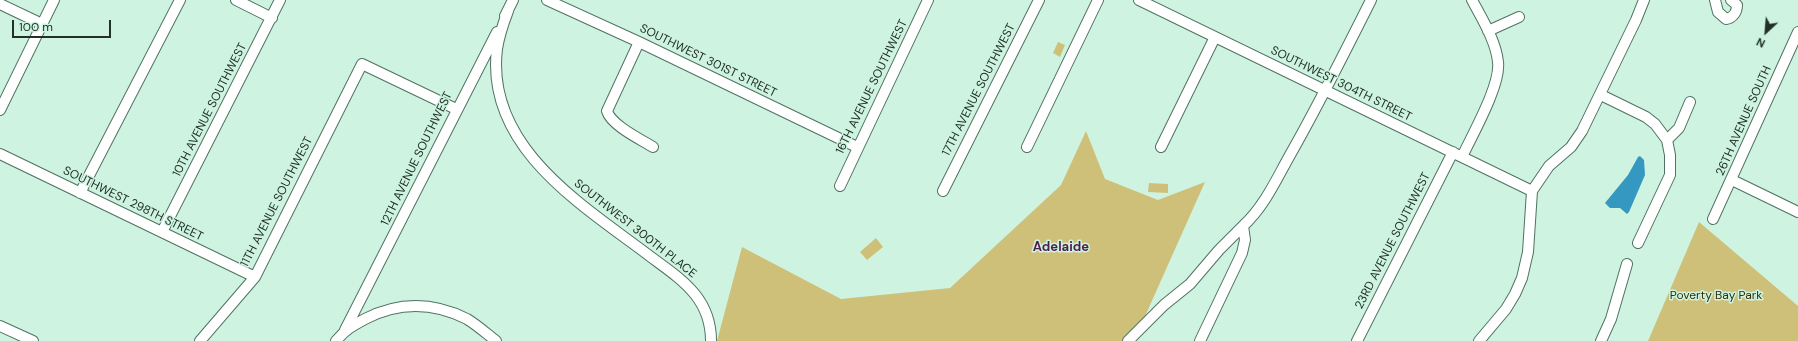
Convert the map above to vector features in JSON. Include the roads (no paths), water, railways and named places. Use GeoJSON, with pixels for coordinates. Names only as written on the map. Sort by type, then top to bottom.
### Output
{"type":"FeatureCollection","features":[{"type":"Feature","properties":{"kind":"street"},"geometry":{"type":"LineString","coordinates":[[0,110],[3,96],[54,0]]}},
{"type":"Feature","properties":{"kind":"street"},"geometry":{"type":"LineString","coordinates":[[80,193],[180,0]]}},
{"type":"Feature","properties":{"kind":"street"},"geometry":{"type":"LineString","coordinates":[[236,0],[272,18]]}},
{"type":"Feature","properties":{"kind":"street","name":"10TH AVENUE SOUTHWEST"},"geometry":{"type":"LineString","coordinates":[[162,232],[280,0]]}},
{"type":"Feature","properties":{"kind":"street","name":"12TH AVENUE SOUTHWEST"},"geometry":{"type":"LineString","coordinates":[[345,330],[412,202],[456,109],[513,0]]}},
{"type":"Feature","properties":{"kind":"street","name":"SOUTHWEST 301ST STREET"},"geometry":{"type":"LineString","coordinates":[[547,0],[639,42],[857,147]]}},
{"type":"Feature","properties":{"kind":"street","name":"16TH AVENUE SOUTHWEST"},"geometry":{"type":"LineString","coordinates":[[840,186],[857,147],[928,0]]}},
{"type":"Feature","properties":{"kind":"street","name":"17TH AVENUE SOUTHWEST"},"geometry":{"type":"LineString","coordinates":[[943,191],[1039,0]]}},
{"type":"Feature","properties":{"kind":"street"},"geometry":{"type":"LineString","coordinates":[[1027,147],[1098,0]]}},
{"type":"Feature","properties":{"kind":"street","name":"SOUTHWEST 304TH STREET"},"geometry":{"type":"LineString","coordinates":[[1139,0],[1532,191]]}},
{"type":"Feature","properties":{"kind":"street"},"geometry":{"type":"LineString","coordinates":[[1128,341],[1164,305],[1190,284],[1219,250],[1252,218],[1264,201],[1326,91],[1371,0]]}},
{"type":"Feature","properties":{"kind":"street"},"geometry":{"type":"LineString","coordinates":[[1462,157],[1492,90],[1497,76],[1498,64],[1496,50],[1472,0]]}},
{"type":"Feature","properties":{"kind":"street"},"geometry":{"type":"LineString","coordinates":[[1478,341],[1506,309],[1522,278],[1528,252],[1532,191],[1549,166],[1571,147],[1578,138],[1601,95],[1644,0]]}},
{"type":"Feature","properties":{"kind":"street"},"geometry":{"type":"LineString","coordinates":[[1715,0],[1720,16],[1726,19],[1730,18],[1737,10],[1737,5],[1731,0]]}},
{"type":"Feature","properties":{"kind":"street"},"geometry":{"type":"LineString","coordinates":[[0,4],[42,24]]}},
{"type":"Feature","properties":{"kind":"street","name":"SOUTHWEST 300TH PLACE"},"geometry":{"type":"LineString","coordinates":[[508,11],[499,36],[496,68],[498,87],[503,105],[517,136],[540,167],[563,189],[596,217],[687,284],[700,300],[707,312],[711,328],[711,341]]}},
{"type":"Feature","properties":{"kind":"street"},"geometry":{"type":"LineString","coordinates":[[1488,31],[1519,17]]}},
{"type":"Feature","properties":{"kind":"street","name":"26TH AVENUE SOUTH"},"geometry":{"type":"LineString","coordinates":[[1713,219],[1798,32]]}},
{"type":"Feature","properties":{"kind":"street"},"geometry":{"type":"LineString","coordinates":[[1161,147],[1215,37]]}},
{"type":"Feature","properties":{"kind":"street"},"geometry":{"type":"LineString","coordinates":[[639,42],[607,110],[608,116],[615,122],[653,147]]}},
{"type":"Feature","properties":{"kind":"street","name":"11TH AVENUE SOUTHWEST"},"geometry":{"type":"LineString","coordinates":[[200,341],[254,277],[362,64],[456,109]]}},
{"type":"Feature","properties":{"kind":"street"},"geometry":{"type":"LineString","coordinates":[[1601,95],[1646,117],[1655,124],[1667,140],[1670,155],[1670,175],[1638,244]]}},
{"type":"Feature","properties":{"kind":"street"},"geometry":{"type":"LineString","coordinates":[[1667,140],[1679,128],[1690,102]]}},
{"type":"Feature","properties":{"kind":"street","name":"23RD AVENUE SOUTHWEST"},"geometry":{"type":"LineString","coordinates":[[1357,341],[1453,152]]}},
{"type":"Feature","properties":{"kind":"street","name":"SOUTHWEST 298TH STREET"},"geometry":{"type":"LineString","coordinates":[[0,154],[254,277]]}},
{"type":"Feature","properties":{"kind":"street"},"geometry":{"type":"LineString","coordinates":[[1732,180],[1798,212]]}},
{"type":"Feature","properties":{"kind":"street"},"geometry":{"type":"LineString","coordinates":[[1200,341],[1242,253],[1245,240],[1243,226]]}},
{"type":"Feature","properties":{"kind":"street"},"geometry":{"type":"LineString","coordinates":[[1601,341],[1611,319],[1627,264]]}},
{"type":"Feature","properties":{"kind":"street"},"geometry":{"type":"LineString","coordinates":[[336,341],[345,330],[373,315],[388,309],[406,306],[438,308],[469,320],[496,341]]}},
{"type":"Feature","properties":{"kind":"street"},"geometry":{"type":"LineString","coordinates":[[0,326],[32,341]]}},
{"type":"Feature","properties":{"kind":"water"},"geometry":{"type":"Polygon","coordinates":[[[1640,156],[1644,160],[1645,175],[1629,212],[1627,214],[1620,208],[1610,208],[1605,203],[1628,175],[1640,156]]]}},
{"type":"Feature","properties":{"kind":"district","name":"Adelaide"},"geometry":{"type":"Point","coordinates":[1061,248]}},
{"type":"Feature","properties":{"kind":"park label","name":"Poverty Bay Park"},"geometry":{"type":"Point","coordinates":[1716,296]}}]}
